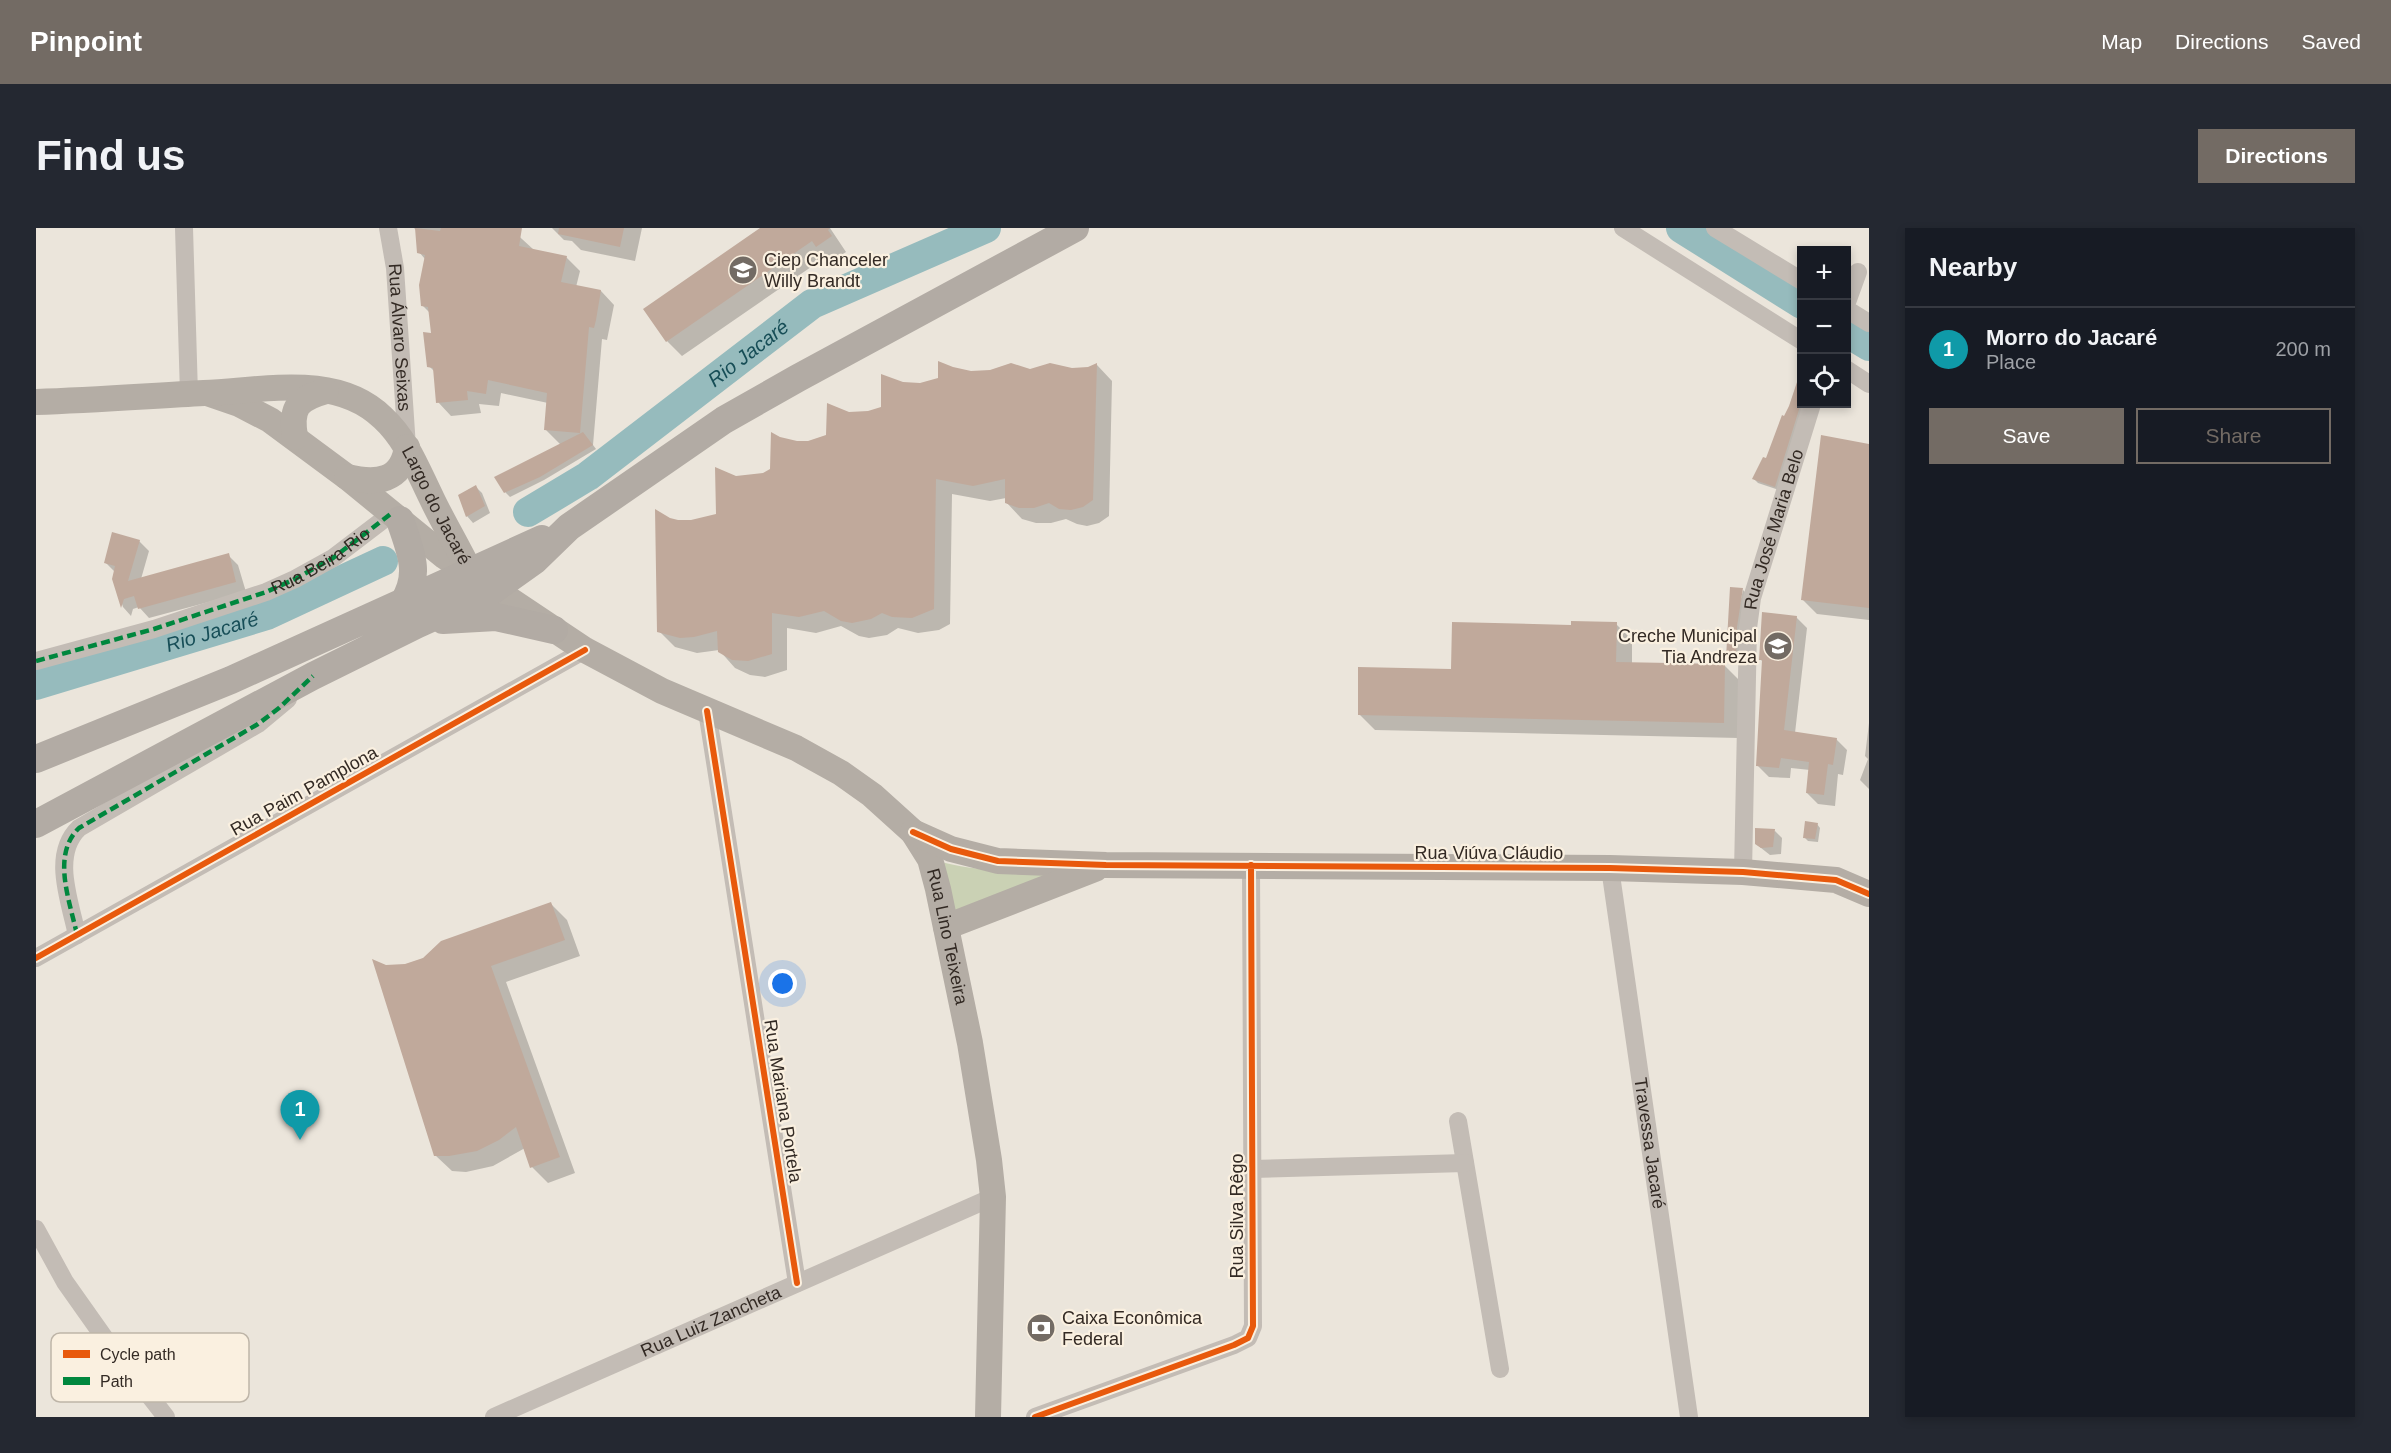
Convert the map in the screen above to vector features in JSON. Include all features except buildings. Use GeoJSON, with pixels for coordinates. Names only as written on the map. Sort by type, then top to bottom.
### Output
{"type":"FeatureCollection","features":[{"type":"Feature","properties":{"kind":"main road"},"geometry":{"type":"LineString","coordinates":[[36,759],[231,680],[410,613],[493,590],[535,560],[569,527],[694,439],[751,404],[1076,228]]}},
{"type":"Feature","properties":{"kind":"main road"},"geometry":{"type":"LineString","coordinates":[[396,517],[414,567],[410,613]]}},
{"type":"Feature","properties":{"kind":"main road"},"geometry":{"type":"LineString","coordinates":[[36,824],[313,676],[470,572],[569,527]]}},
{"type":"Feature","properties":{"kind":"main road"},"geometry":{"type":"LineString","coordinates":[[410,613],[519,621],[554,630]]}},
{"type":"Feature","properties":{"kind":"street"},"geometry":{"type":"LineString","coordinates":[[36,402],[198,394],[184,228]]}},
{"type":"Feature","properties":{"kind":"street","name":"Rua Álvaro Seixas"},"geometry":{"type":"LineString","coordinates":[[387,228],[395,268],[407,447]]}},
{"type":"Feature","properties":{"kind":"street"},"geometry":{"type":"LineString","coordinates":[[1623,228],[1797,338]]}},
{"type":"Feature","properties":{"kind":"street"},"geometry":{"type":"LineString","coordinates":[[1715,228],[1797,278]]}},
{"type":"Feature","properties":{"kind":"street"},"geometry":{"type":"LineString","coordinates":[[1848,300],[1858,272]]}},
{"type":"Feature","properties":{"kind":"street"},"geometry":{"type":"LineString","coordinates":[[1851,310],[1869,323]]}},
{"type":"Feature","properties":{"kind":"street"},"geometry":{"type":"LineString","coordinates":[[1851,372],[1869,384]]}},
{"type":"Feature","properties":{"kind":"street","name":"Largo do Jacaré"},"geometry":{"type":"LineString","coordinates":[[198,394],[270,387],[296,387],[327,391],[365,404],[393,427],[407,447],[470,572]]}},
{"type":"Feature","properties":{"kind":"street"},"geometry":{"type":"LineString","coordinates":[[295,437],[294,413],[301,401],[327,391]]}},
{"type":"Feature","properties":{"kind":"street","name":"Largo do Jacaré"},"geometry":{"type":"LineString","coordinates":[[198,394],[254,411],[295,437],[444,556],[470,572]]}},
{"type":"Feature","properties":{"kind":"street","name":"Rua José Maria Belo"},"geometry":{"type":"LineString","coordinates":[[1743,872],[1748,628],[1752,597],[1811,408]]}},
{"type":"Feature","properties":{"kind":"street"},"geometry":{"type":"LineString","coordinates":[[346,477],[366,481],[380,480],[393,474],[402,468],[407,447]]}},
{"type":"Feature","properties":{"kind":"street","name":"Rua Beira Rio"},"geometry":{"type":"LineString","coordinates":[[36,661],[154,629],[266,592],[333,558],[396,517]]}},
{"type":"Feature","properties":{"kind":"street","name":"Rua Lino Teixeira"},"geometry":{"type":"LineString","coordinates":[[470,572],[493,590],[585,650],[652,686],[819,760],[872,795],[914,832],[930,859],[946,927],[985,1126],[993,1197],[988,1417]]}},
{"type":"Feature","properties":{"kind":"street","name":"Rua Paim Pamplona"},"geometry":{"type":"LineString","coordinates":[[36,958],[585,650]]}},
{"type":"Feature","properties":{"kind":"street"},"geometry":{"type":"LineString","coordinates":[[77,934],[65,880],[65,855],[72,836],[88,823],[258,724],[313,676]]}},
{"type":"Feature","properties":{"kind":"street","name":"Rua Mariana Portela"},"geometry":{"type":"LineString","coordinates":[[707,711],[796,1283]]}},
{"type":"Feature","properties":{"kind":"street","name":"Rua Viúva Cláudio"},"geometry":{"type":"LineString","coordinates":[[914,832],[951,849],[984,859],[1106,865],[1610,868],[1743,872],[1836,880],[1869,894]]}},
{"type":"Feature","properties":{"kind":"street"},"geometry":{"type":"LineString","coordinates":[[946,927],[1106,865]]}},
{"type":"Feature","properties":{"kind":"street","name":"Rua Silva Rêgo"},"geometry":{"type":"LineString","coordinates":[[1035,1417],[1234,1345],[1248,1338],[1253,1326],[1251,866]]}},
{"type":"Feature","properties":{"kind":"street","name":"Travessa Jacaré"},"geometry":{"type":"LineString","coordinates":[[1610,868],[1689,1417]]}},
{"type":"Feature","properties":{"kind":"street"},"geometry":{"type":"LineString","coordinates":[[1458,1121],[1500,1369]]}},
{"type":"Feature","properties":{"kind":"street"},"geometry":{"type":"LineString","coordinates":[[1252,1169],[1465,1163]]}},
{"type":"Feature","properties":{"kind":"street","name":"Rua Luiz Zancheta"},"geometry":{"type":"LineString","coordinates":[[494,1417],[993,1197]]}},
{"type":"Feature","properties":{"kind":"street"},"geometry":{"type":"LineString","coordinates":[[36,1229],[65,1282],[101,1333]]}},
{"type":"Feature","properties":{"kind":"street"},"geometry":{"type":"LineString","coordinates":[[154,1402],[166,1417]]}},
{"type":"Feature","properties":{"kind":"green space"},"geometry":{"type":"Polygon","coordinates":[[[941,862],[987,869],[1063,870],[955,913],[941,862]]]}},
{"type":"Feature","properties":{"kind":"waterway","name":"Rio Jacaré"},"geometry":{"type":"LineString","coordinates":[[528,512],[588,476],[812,304],[986,228]]}},
{"type":"Feature","properties":{"kind":"waterway","name":"Rio Jacaré"},"geometry":{"type":"LineString","coordinates":[[1681,228],[1797,301]]}},
{"type":"Feature","properties":{"kind":"waterway","name":"Rio Jacaré"},"geometry":{"type":"LineString","coordinates":[[1851,335],[1869,346]]}},
{"type":"Feature","properties":{"kind":"waterway","name":"Rio Jacaré"},"geometry":{"type":"LineString","coordinates":[[36,685],[267,615],[383,561]]}},
{"type":"Feature","properties":{"kind":"marked path"},"geometry":{"type":"LineString","coordinates":[[36,661],[154,629],[266,592],[333,558],[392,513]]}},
{"type":"Feature","properties":{"kind":"marked path"},"geometry":{"type":"LineString","coordinates":[[77,935],[67,893],[64,865],[66,851],[79,828],[258,724],[313,676]]}},
{"type":"Feature","properties":{"kind":"cycle path"},"geometry":{"type":"LineString","coordinates":[[36,958],[585,650]]}},
{"type":"Feature","properties":{"kind":"cycle path"},"geometry":{"type":"LineString","coordinates":[[707,711],[797,1283]]}},
{"type":"Feature","properties":{"kind":"cycle path"},"geometry":{"type":"LineString","coordinates":[[913,832],[951,849],[998,861],[1106,865],[1610,868],[1743,872],[1836,880],[1869,894]]}},
{"type":"Feature","properties":{"kind":"cycle path"},"geometry":{"type":"LineString","coordinates":[[1035,1417],[1234,1345],[1248,1338],[1253,1326],[1251,865]]}},
{"type":"Feature","properties":{"kind":"place","name":"Ciep Chanceler Willy Brandt"},"geometry":{"type":"Point","coordinates":[743,270]}},
{"type":"Feature","properties":{"kind":"place","name":"Creche Municipal Tia Andreza"},"geometry":{"type":"Point","coordinates":[1778,646]}},
{"type":"Feature","properties":{"kind":"place","name":"Morro do Jacaré"},"geometry":{"type":"Point","coordinates":[300,1140]}},
{"type":"Feature","properties":{"kind":"place","name":"Caixa Econômica Federal"},"geometry":{"type":"Point","coordinates":[1041,1328]}}]}
